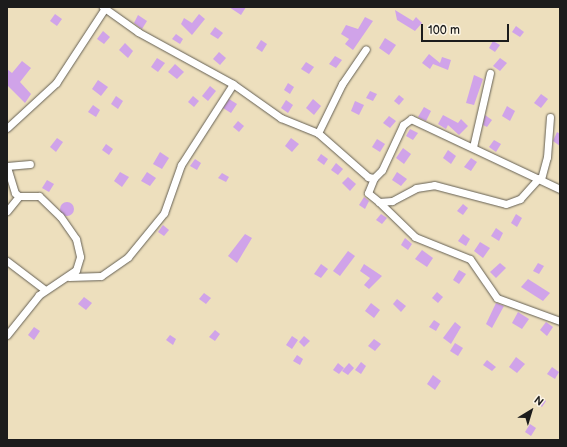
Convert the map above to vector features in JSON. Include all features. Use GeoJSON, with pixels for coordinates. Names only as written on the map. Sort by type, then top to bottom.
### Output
{"type":"FeatureCollection","features":[{"type":"Feature","properties":{"kind":"street"},"geometry":{"type":"LineString","coordinates":[[7,128],[56,83],[104,8],[138,32],[233,84],[281,118],[318,133],[360,172],[374,178]]}},
{"type":"Feature","properties":{"kind":"street"},"geometry":{"type":"LineString","coordinates":[[318,133],[342,84],[366,49]]}},
{"type":"Feature","properties":{"kind":"street"},"geometry":{"type":"LineString","coordinates":[[473,147],[490,73]]}},
{"type":"Feature","properties":{"kind":"street"},"geometry":{"type":"LineString","coordinates":[[69,276],[101,276],[128,257],[164,214],[181,165],[233,84]]}},
{"type":"Feature","properties":{"kind":"street"},"geometry":{"type":"LineString","coordinates":[[379,202],[392,201],[416,188],[434,185],[506,204],[520,199],[540,178],[547,157],[550,117]]}},
{"type":"Feature","properties":{"kind":"street"},"geometry":{"type":"LineString","coordinates":[[560,189],[540,178],[411,119],[403,125],[382,170],[374,178],[368,193],[415,237],[470,259],[488,280],[497,298],[560,321]]}},
{"type":"Feature","properties":{"kind":"street"},"geometry":{"type":"LineString","coordinates":[[19,196],[15,193],[7,166],[30,164]]}},
{"type":"Feature","properties":{"kind":"street"},"geometry":{"type":"LineString","coordinates":[[7,211],[19,196],[33,193],[44,199],[76,239],[80,257],[76,270],[46,290],[25,309],[7,335]]}},
{"type":"Feature","properties":{"kind":"street"},"geometry":{"type":"LineString","coordinates":[[7,260],[46,290]]}},
{"type":"Feature","properties":{"kind":"building"},"geometry":{"type":"Polygon","coordinates":[[[229,7],[246,7],[241,15],[229,7]]]}},
{"type":"Feature","properties":{"kind":"building"},"geometry":{"type":"Polygon","coordinates":[[[395,10],[413,21],[416,17],[422,23],[415,31],[397,20],[395,10]]]}},
{"type":"Feature","properties":{"kind":"building"},"geometry":{"type":"Polygon","coordinates":[[[55,14],[62,19],[57,26],[50,21],[55,14]]]}},
{"type":"Feature","properties":{"kind":"building"},"geometry":{"type":"Polygon","coordinates":[[[199,14],[205,19],[192,35],[181,24],[184,18],[192,23],[199,14]]]}},
{"type":"Feature","properties":{"kind":"building"},"geometry":{"type":"Polygon","coordinates":[[[138,15],[147,21],[142,29],[134,23],[138,15]]]}},
{"type":"Feature","properties":{"kind":"building"},"geometry":{"type":"Polygon","coordinates":[[[365,17],[373,21],[353,50],[345,44],[349,39],[341,34],[346,25],[358,29],[365,17]]]}},
{"type":"Feature","properties":{"kind":"building"},"geometry":{"type":"Polygon","coordinates":[[[516,26],[524,32],[520,37],[512,32],[516,26]]]}},
{"type":"Feature","properties":{"kind":"building"},"geometry":{"type":"Polygon","coordinates":[[[215,27],[223,33],[218,39],[210,34],[215,27]]]}},
{"type":"Feature","properties":{"kind":"building"},"geometry":{"type":"Polygon","coordinates":[[[103,31],[110,37],[104,44],[97,39],[103,31]]]}},
{"type":"Feature","properties":{"kind":"building"},"geometry":{"type":"Polygon","coordinates":[[[176,34],[183,39],[180,44],[172,39],[176,34]]]}},
{"type":"Feature","properties":{"kind":"building"},"geometry":{"type":"Polygon","coordinates":[[[385,38],[396,45],[389,55],[379,48],[385,38]]]}},
{"type":"Feature","properties":{"kind":"building"},"geometry":{"type":"Polygon","coordinates":[[[261,40],[267,44],[262,52],[256,48],[261,40]]]}},
{"type":"Feature","properties":{"kind":"building"},"geometry":{"type":"Polygon","coordinates":[[[493,41],[500,45],[495,52],[489,48],[493,41]]]}},
{"type":"Feature","properties":{"kind":"building"},"geometry":{"type":"Polygon","coordinates":[[[125,43],[133,51],[128,58],[119,50],[125,43]]]}},
{"type":"Feature","properties":{"kind":"building"},"geometry":{"type":"Polygon","coordinates":[[[219,52],[226,58],[220,65],[213,59],[219,52]]]}},
{"type":"Feature","properties":{"kind":"building"},"geometry":{"type":"Polygon","coordinates":[[[429,54],[440,63],[442,57],[451,60],[448,70],[433,64],[430,69],[422,63],[429,54]]]}},
{"type":"Feature","properties":{"kind":"building"},"geometry":{"type":"Polygon","coordinates":[[[335,56],[342,60],[336,68],[329,64],[335,56]]]}},
{"type":"Feature","properties":{"kind":"building"},"geometry":{"type":"Polygon","coordinates":[[[157,58],[165,63],[158,72],[151,67],[157,58]]]}},
{"type":"Feature","properties":{"kind":"building"},"geometry":{"type":"Polygon","coordinates":[[[500,58],[507,63],[500,71],[493,66],[500,58]]]}},
{"type":"Feature","properties":{"kind":"building"},"geometry":{"type":"Polygon","coordinates":[[[22,61],[31,68],[20,82],[31,94],[25,103],[7,85],[7,69],[12,73],[22,61]]]}},
{"type":"Feature","properties":{"kind":"building"},"geometry":{"type":"Polygon","coordinates":[[[306,62],[314,67],[309,74],[301,69],[306,62]]]}},
{"type":"Feature","properties":{"kind":"building"},"geometry":{"type":"Polygon","coordinates":[[[175,64],[184,72],[177,79],[168,72],[175,64]]]}},
{"type":"Feature","properties":{"kind":"building"},"geometry":{"type":"Polygon","coordinates":[[[474,75],[483,79],[474,105],[466,103],[474,75]]]}},
{"type":"Feature","properties":{"kind":"building"},"geometry":{"type":"Polygon","coordinates":[[[98,80],[108,87],[101,96],[92,89],[98,80]]]}},
{"type":"Feature","properties":{"kind":"building"},"geometry":{"type":"Polygon","coordinates":[[[288,83],[294,87],[290,94],[284,90],[288,83]]]}},
{"type":"Feature","properties":{"kind":"building"},"geometry":{"type":"Polygon","coordinates":[[[210,86],[216,91],[208,101],[202,96],[210,86]]]}},
{"type":"Feature","properties":{"kind":"building"},"geometry":{"type":"Polygon","coordinates":[[[370,91],[377,94],[373,101],[366,98],[370,91]]]}},
{"type":"Feature","properties":{"kind":"building"},"geometry":{"type":"Polygon","coordinates":[[[541,94],[548,99],[541,108],[534,103],[541,94]]]}},
{"type":"Feature","properties":{"kind":"building"},"geometry":{"type":"Polygon","coordinates":[[[399,95],[404,99],[399,105],[394,101],[399,95]]]}},
{"type":"Feature","properties":{"kind":"building"},"geometry":{"type":"Polygon","coordinates":[[[116,96],[123,101],[118,109],[111,104],[116,96]]]}},
{"type":"Feature","properties":{"kind":"building"},"geometry":{"type":"Polygon","coordinates":[[[193,96],[199,101],[194,107],[188,102],[193,96]]]}},
{"type":"Feature","properties":{"kind":"building"},"geometry":{"type":"Polygon","coordinates":[[[229,99],[237,104],[231,113],[223,108],[229,99]]]}},
{"type":"Feature","properties":{"kind":"building"},"geometry":{"type":"Polygon","coordinates":[[[313,99],[321,106],[314,115],[306,108],[313,99]]]}},
{"type":"Feature","properties":{"kind":"building"},"geometry":{"type":"Polygon","coordinates":[[[286,100],[293,105],[288,113],[281,108],[286,100]]]}},
{"type":"Feature","properties":{"kind":"building"},"geometry":{"type":"Polygon","coordinates":[[[355,101],[364,105],[359,115],[351,111],[355,101]]]}},
{"type":"Feature","properties":{"kind":"building"},"geometry":{"type":"Polygon","coordinates":[[[93,105],[100,110],[96,117],[88,112],[93,105]]]}},
{"type":"Feature","properties":{"kind":"building"},"geometry":{"type":"Polygon","coordinates":[[[507,106],[515,111],[510,121],[502,116],[507,106]]]}},
{"type":"Feature","properties":{"kind":"building"},"geometry":{"type":"Polygon","coordinates":[[[424,107],[431,111],[426,121],[418,117],[424,107]]]}},
{"type":"Feature","properties":{"kind":"building"},"geometry":{"type":"Polygon","coordinates":[[[443,115],[458,123],[461,119],[468,126],[459,135],[448,125],[446,129],[438,124],[443,115]]]}},
{"type":"Feature","properties":{"kind":"building"},"geometry":{"type":"Polygon","coordinates":[[[485,115],[492,120],[487,127],[483,125],[485,115]]]}},
{"type":"Feature","properties":{"kind":"building"},"geometry":{"type":"Polygon","coordinates":[[[389,116],[396,121],[390,128],[383,123],[389,116]]]}},
{"type":"Feature","properties":{"kind":"building"},"geometry":{"type":"Polygon","coordinates":[[[238,121],[244,126],[239,132],[233,127],[238,121]]]}},
{"type":"Feature","properties":{"kind":"building"},"geometry":{"type":"Polygon","coordinates":[[[410,129],[418,133],[413,140],[406,136],[410,129]]]}},
{"type":"Feature","properties":{"kind":"building"},"geometry":{"type":"Polygon","coordinates":[[[557,132],[560,134],[560,146],[553,141],[557,132]]]}},
{"type":"Feature","properties":{"kind":"building"},"geometry":{"type":"Polygon","coordinates":[[[57,138],[63,142],[56,152],[50,147],[57,138]]]}},
{"type":"Feature","properties":{"kind":"building"},"geometry":{"type":"Polygon","coordinates":[[[291,138],[299,144],[292,152],[285,146],[291,138]]]}},
{"type":"Feature","properties":{"kind":"building"},"geometry":{"type":"Polygon","coordinates":[[[377,139],[385,144],[380,152],[372,147],[377,139]]]}},
{"type":"Feature","properties":{"kind":"building"},"geometry":{"type":"Polygon","coordinates":[[[494,140],[501,144],[496,152],[489,147],[494,140]]]}},
{"type":"Feature","properties":{"kind":"building"},"geometry":{"type":"Polygon","coordinates":[[[106,144],[113,149],[109,155],[102,150],[106,144]]]}},
{"type":"Feature","properties":{"kind":"building"},"geometry":{"type":"Polygon","coordinates":[[[403,148],[411,154],[404,164],[396,158],[403,148]]]}},
{"type":"Feature","properties":{"kind":"building"},"geometry":{"type":"Polygon","coordinates":[[[448,150],[456,156],[451,164],[443,158],[448,150]]]}},
{"type":"Feature","properties":{"kind":"building"},"geometry":{"type":"Polygon","coordinates":[[[160,152],[169,158],[162,169],[153,164],[160,152]]]}},
{"type":"Feature","properties":{"kind":"building"},"geometry":{"type":"Polygon","coordinates":[[[321,154],[328,159],[324,165],[317,160],[321,154]]]}},
{"type":"Feature","properties":{"kind":"building"},"geometry":{"type":"Polygon","coordinates":[[[471,158],[477,162],[471,171],[464,167],[471,158]]]}},
{"type":"Feature","properties":{"kind":"building"},"geometry":{"type":"Polygon","coordinates":[[[195,159],[201,163],[197,170],[190,166],[195,159]]]}},
{"type":"Feature","properties":{"kind":"building"},"geometry":{"type":"Polygon","coordinates":[[[336,163],[343,169],[338,175],[331,170],[336,163]]]}},
{"type":"Feature","properties":{"kind":"building"},"geometry":{"type":"Polygon","coordinates":[[[120,172],[129,177],[122,187],[114,181],[120,172]]]}},
{"type":"Feature","properties":{"kind":"building"},"geometry":{"type":"Polygon","coordinates":[[[147,172],[156,178],[150,186],[141,181],[147,172]]]}},
{"type":"Feature","properties":{"kind":"building"},"geometry":{"type":"Polygon","coordinates":[[[397,172],[407,179],[401,186],[392,180],[397,172]]]}},
{"type":"Feature","properties":{"kind":"building"},"geometry":{"type":"Polygon","coordinates":[[[222,173],[229,177],[226,182],[218,178],[222,173]]]}},
{"type":"Feature","properties":{"kind":"building"},"geometry":{"type":"Polygon","coordinates":[[[348,177],[356,184],[350,191],[342,183],[348,177]]]}},
{"type":"Feature","properties":{"kind":"building"},"geometry":{"type":"Polygon","coordinates":[[[47,180],[54,184],[49,192],[42,188],[47,180]]]}},
{"type":"Feature","properties":{"kind":"building"},"geometry":{"type":"Polygon","coordinates":[[[364,197],[369,201],[365,209],[359,205],[364,197]]]}},
{"type":"Feature","properties":{"kind":"building"},"geometry":{"type":"Polygon","coordinates":[[[67,202],[72,204],[74,209],[72,214],[67,216],[62,214],[60,209],[62,204],[67,202]]]}},
{"type":"Feature","properties":{"kind":"building"},"geometry":{"type":"Polygon","coordinates":[[[463,204],[468,208],[463,215],[457,211],[463,204]]]}},
{"type":"Feature","properties":{"kind":"building"},"geometry":{"type":"Polygon","coordinates":[[[381,214],[387,218],[382,224],[376,220],[381,214]]]}},
{"type":"Feature","properties":{"kind":"building"},"geometry":{"type":"Polygon","coordinates":[[[516,214],[522,218],[517,227],[511,223],[516,214]]]}},
{"type":"Feature","properties":{"kind":"building"},"geometry":{"type":"Polygon","coordinates":[[[163,225],[169,230],[164,236],[158,232],[163,225]]]}},
{"type":"Feature","properties":{"kind":"building"},"geometry":{"type":"Polygon","coordinates":[[[496,228],[503,233],[499,241],[491,236],[496,228]]]}},
{"type":"Feature","properties":{"kind":"building"},"geometry":{"type":"Polygon","coordinates":[[[245,234],[252,238],[237,263],[228,256],[245,234]]]}},
{"type":"Feature","properties":{"kind":"building"},"geometry":{"type":"Polygon","coordinates":[[[463,234],[470,239],[466,246],[458,241],[463,234]]]}},
{"type":"Feature","properties":{"kind":"building"},"geometry":{"type":"Polygon","coordinates":[[[405,238],[412,244],[408,250],[401,245],[405,238]]]}},
{"type":"Feature","properties":{"kind":"building"},"geometry":{"type":"Polygon","coordinates":[[[480,242],[490,248],[483,258],[474,251],[480,242]]]}},
{"type":"Feature","properties":{"kind":"building"},"geometry":{"type":"Polygon","coordinates":[[[422,250],[433,258],[427,267],[415,259],[422,250]]]}},
{"type":"Feature","properties":{"kind":"building"},"geometry":{"type":"Polygon","coordinates":[[[348,251],[355,256],[340,276],[333,271],[348,251]]]}},
{"type":"Feature","properties":{"kind":"building"},"geometry":{"type":"Polygon","coordinates":[[[500,263],[506,268],[496,278],[490,272],[500,263]]]}},
{"type":"Feature","properties":{"kind":"building"},"geometry":{"type":"Polygon","coordinates":[[[538,263],[544,266],[539,274],[533,271],[538,263]]]}},
{"type":"Feature","properties":{"kind":"building"},"geometry":{"type":"Polygon","coordinates":[[[321,264],[328,269],[321,278],[314,274],[321,264]]]}},
{"type":"Feature","properties":{"kind":"building"},"geometry":{"type":"Polygon","coordinates":[[[364,264],[382,276],[369,289],[364,285],[370,278],[360,271],[364,264]]]}},
{"type":"Feature","properties":{"kind":"building"},"geometry":{"type":"Polygon","coordinates":[[[459,270],[466,274],[459,284],[453,280],[459,270]]]}},
{"type":"Feature","properties":{"kind":"building"},"geometry":{"type":"Polygon","coordinates":[[[528,279],[550,293],[543,301],[521,287],[528,279]]]}},
{"type":"Feature","properties":{"kind":"building"},"geometry":{"type":"Polygon","coordinates":[[[437,292],[443,297],[438,303],[432,298],[437,292]]]}},
{"type":"Feature","properties":{"kind":"building"},"geometry":{"type":"Polygon","coordinates":[[[204,293],[211,298],[206,304],[199,299],[204,293]]]}},
{"type":"Feature","properties":{"kind":"building"},"geometry":{"type":"Polygon","coordinates":[[[84,297],[92,303],[86,310],[78,304],[84,297]]]}},
{"type":"Feature","properties":{"kind":"building"},"geometry":{"type":"Polygon","coordinates":[[[397,299],[406,306],[401,312],[393,304],[397,299]]]}},
{"type":"Feature","properties":{"kind":"building"},"geometry":{"type":"Polygon","coordinates":[[[371,303],[380,310],[374,318],[365,311],[371,303]]]}},
{"type":"Feature","properties":{"kind":"building"},"geometry":{"type":"Polygon","coordinates":[[[496,303],[504,306],[492,328],[486,324],[496,303]]]}},
{"type":"Feature","properties":{"kind":"building"},"geometry":{"type":"Polygon","coordinates":[[[518,312],[529,319],[522,329],[512,323],[518,312]]]}},
{"type":"Feature","properties":{"kind":"building"},"geometry":{"type":"Polygon","coordinates":[[[434,320],[440,324],[436,331],[429,327],[434,320]]]}},
{"type":"Feature","properties":{"kind":"building"},"geometry":{"type":"Polygon","coordinates":[[[455,322],[461,327],[451,344],[443,338],[455,322]]]}},
{"type":"Feature","properties":{"kind":"building"},"geometry":{"type":"Polygon","coordinates":[[[546,322],[553,327],[547,336],[540,330],[546,322]]]}},
{"type":"Feature","properties":{"kind":"building"},"geometry":{"type":"Polygon","coordinates":[[[34,327],[40,331],[34,340],[28,335],[34,327]]]}},
{"type":"Feature","properties":{"kind":"building"},"geometry":{"type":"Polygon","coordinates":[[[215,330],[220,334],[215,341],[209,337],[215,330]]]}},
{"type":"Feature","properties":{"kind":"building"},"geometry":{"type":"Polygon","coordinates":[[[170,335],[176,339],[173,345],[166,340],[170,335]]]}},
{"type":"Feature","properties":{"kind":"building"},"geometry":{"type":"Polygon","coordinates":[[[292,336],[298,340],[292,349],[286,345],[292,336]]]}},
{"type":"Feature","properties":{"kind":"building"},"geometry":{"type":"Polygon","coordinates":[[[304,336],[310,341],[304,347],[299,342],[304,336]]]}},
{"type":"Feature","properties":{"kind":"building"},"geometry":{"type":"Polygon","coordinates":[[[374,339],[381,344],[375,351],[368,346],[374,339]]]}},
{"type":"Feature","properties":{"kind":"building"},"geometry":{"type":"Polygon","coordinates":[[[455,343],[463,348],[458,356],[450,351],[455,343]]]}},
{"type":"Feature","properties":{"kind":"building"},"geometry":{"type":"Polygon","coordinates":[[[297,355],[303,359],[300,365],[293,361],[297,355]]]}},
{"type":"Feature","properties":{"kind":"building"},"geometry":{"type":"Polygon","coordinates":[[[516,357],[525,364],[517,373],[509,367],[516,357]]]}},
{"type":"Feature","properties":{"kind":"building"},"geometry":{"type":"Polygon","coordinates":[[[487,360],[496,367],[492,371],[483,365],[487,360]]]}},
{"type":"Feature","properties":{"kind":"building"},"geometry":{"type":"Polygon","coordinates":[[[361,362],[366,366],[361,374],[355,370],[361,362]]]}},
{"type":"Feature","properties":{"kind":"building"},"geometry":{"type":"Polygon","coordinates":[[[338,363],[344,368],[339,374],[333,370],[338,363]]]}},
{"type":"Feature","properties":{"kind":"building"},"geometry":{"type":"Polygon","coordinates":[[[349,363],[354,368],[348,375],[342,371],[349,363]]]}},
{"type":"Feature","properties":{"kind":"building"},"geometry":{"type":"Polygon","coordinates":[[[552,367],[559,372],[555,379],[547,374],[552,367]]]}},
{"type":"Feature","properties":{"kind":"building"},"geometry":{"type":"Polygon","coordinates":[[[433,375],[441,381],[435,390],[427,384],[433,375]]]}},
{"type":"Feature","properties":{"kind":"building"},"geometry":{"type":"Polygon","coordinates":[[[538,395],[546,401],[542,407],[534,402],[538,395]]]}},
{"type":"Feature","properties":{"kind":"building"},"geometry":{"type":"Polygon","coordinates":[[[530,424],[536,428],[531,436],[525,432],[530,424]]]}}]}
